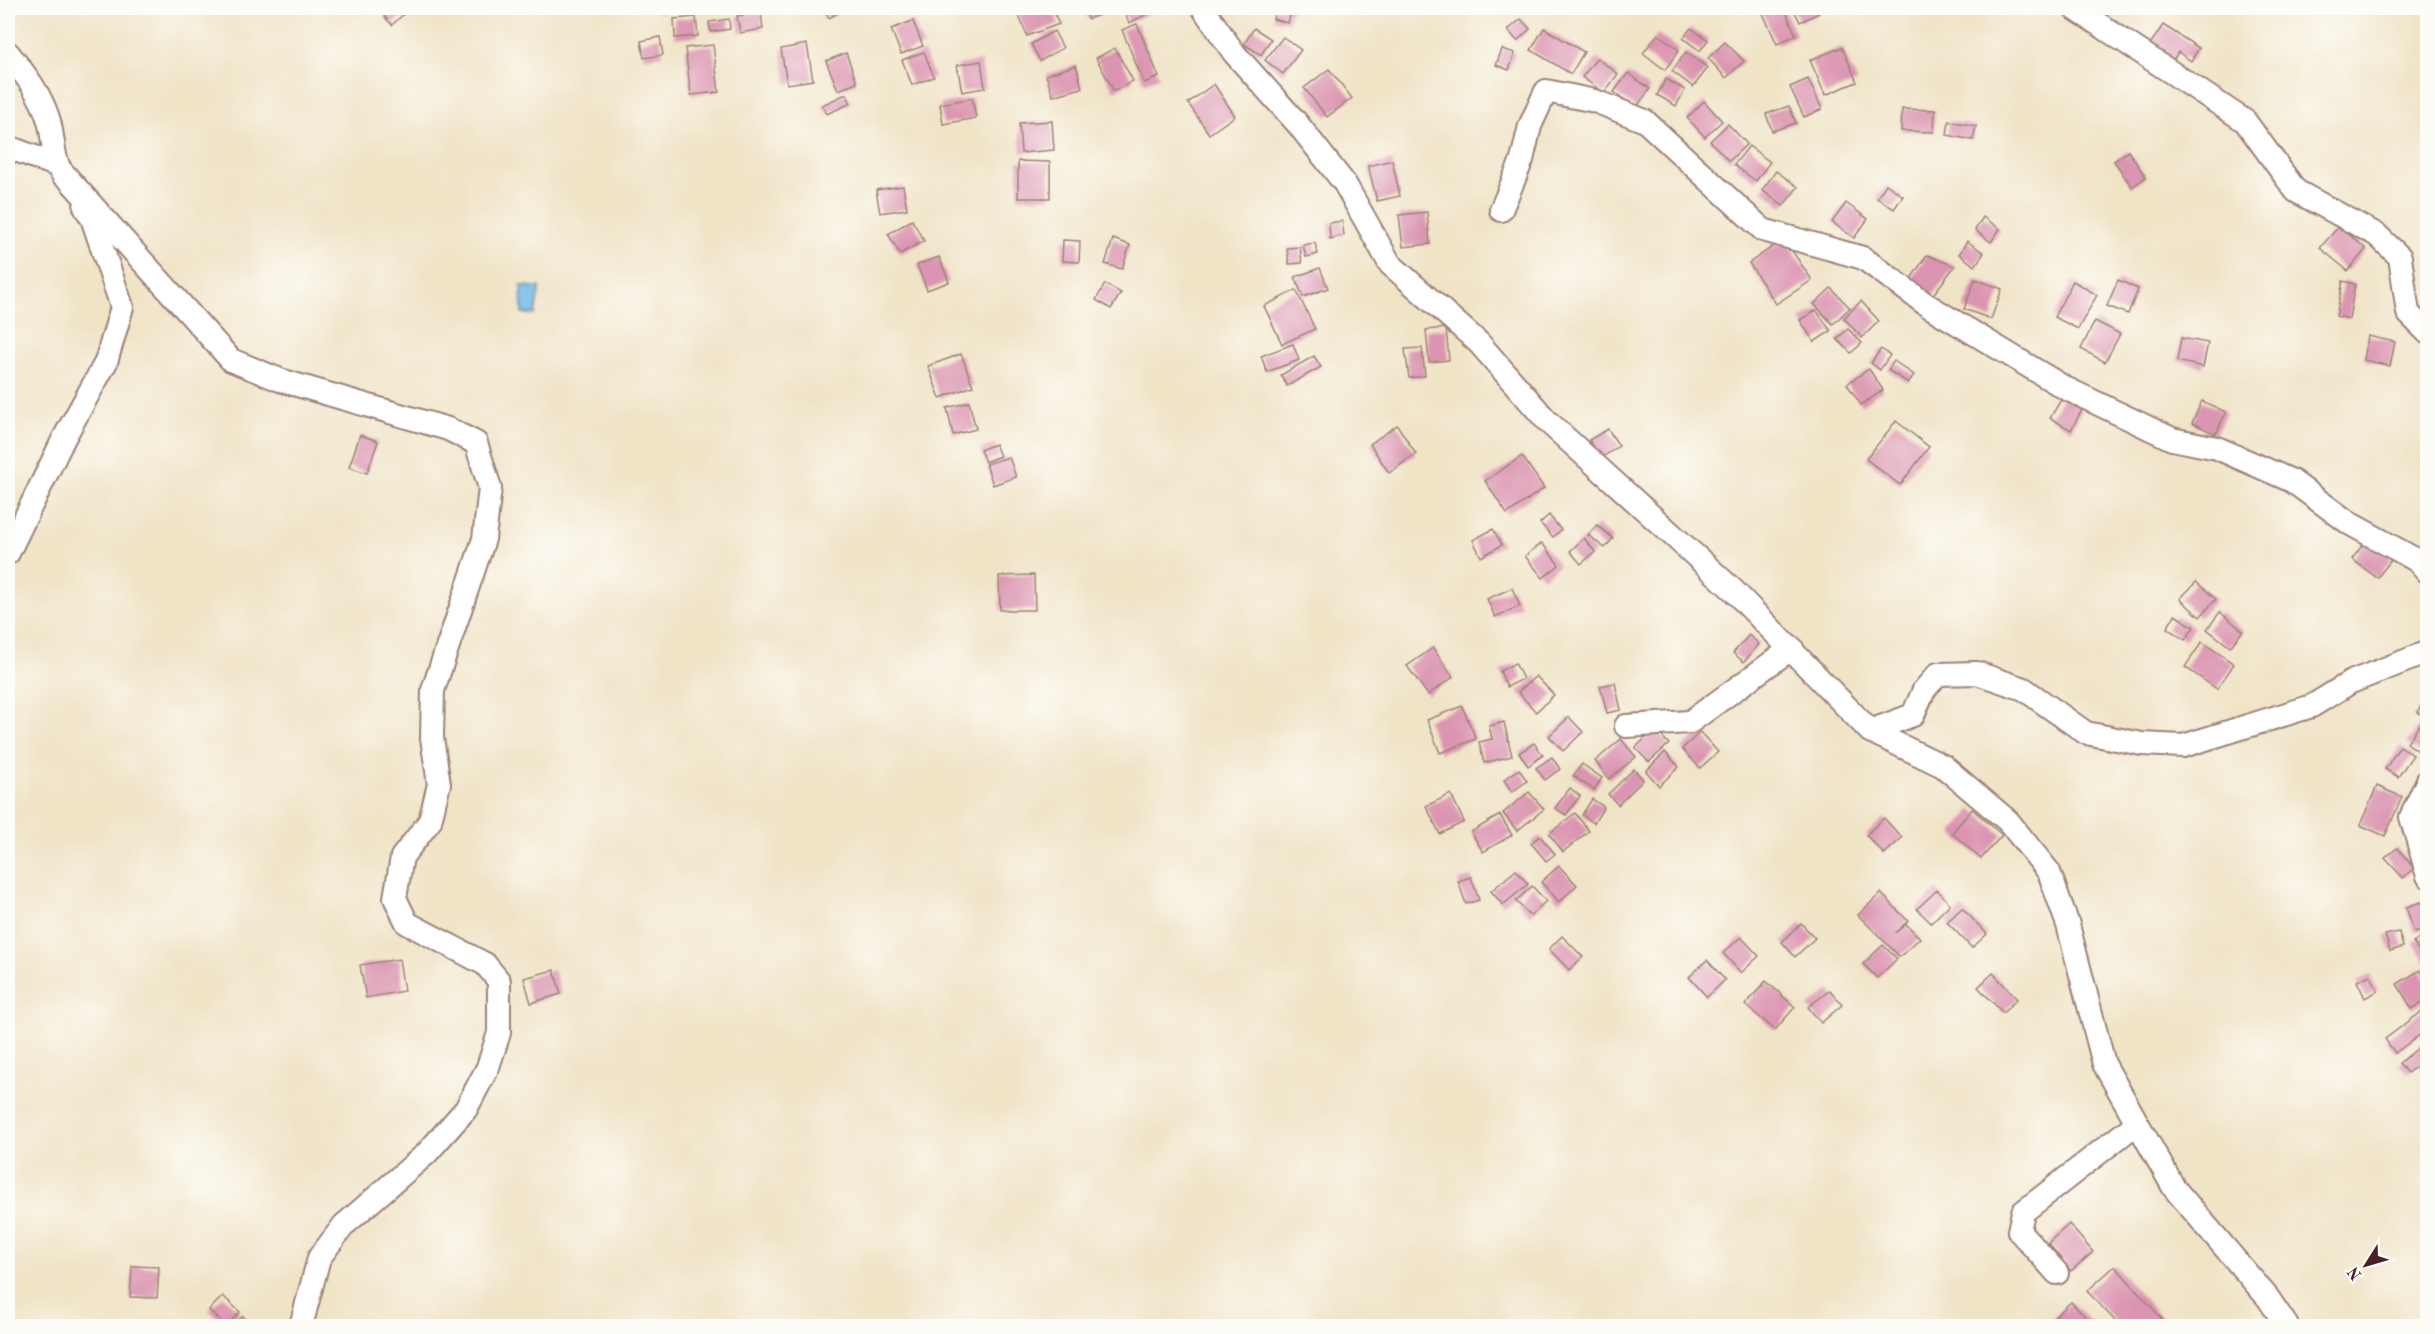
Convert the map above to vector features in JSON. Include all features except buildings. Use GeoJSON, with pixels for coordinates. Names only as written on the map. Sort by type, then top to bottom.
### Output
{"type":"FeatureCollection","features":[{"type":"Feature","properties":{"kind":"street"},"geometry":{"type":"LineString","coordinates":[[1203,8],[1234,53],[1297,123],[1345,184],[1390,264],[1479,343],[1547,421],[1732,589],[1792,648],[1870,731],[1943,766],[2008,820],[2049,872],[2068,925],[2104,1064],[2137,1124],[2174,1188],[2268,1298],[2287,1326]]}},
{"type":"Feature","properties":{"kind":"street"},"geometry":{"type":"LineString","coordinates":[[2074,8],[2245,121],[2296,191],[2377,235],[2400,257],[2408,313],[2427,333]]}},
{"type":"Feature","properties":{"kind":"street"},"geometry":{"type":"LineString","coordinates":[[8,53],[34,86],[49,121],[56,165],[92,218],[122,307],[106,362],[64,438],[8,553]]}},
{"type":"Feature","properties":{"kind":"street"},"geometry":{"type":"LineString","coordinates":[[1501,210],[1522,160],[1530,126],[1546,91],[1595,101],[1645,121],[1763,230],[1863,258],[1927,305],[2065,388],[2172,439],[2217,448],[2292,481],[2349,523],[2418,561],[2427,572]]}},
{"type":"Feature","properties":{"kind":"street"},"geometry":{"type":"LineString","coordinates":[[8,147],[56,165],[231,360],[280,380],[457,433],[476,443],[490,488],[484,539],[433,690],[432,738],[439,784],[430,820],[402,857],[394,898],[407,923],[485,964],[499,981],[500,1034],[488,1067],[466,1109],[426,1154],[344,1225],[319,1258],[301,1326]]}},
{"type":"Feature","properties":{"kind":"street"},"geometry":{"type":"LineString","coordinates":[[1626,726],[1690,722],[1792,648]]}},
{"type":"Feature","properties":{"kind":"street"},"geometry":{"type":"LineString","coordinates":[[1870,731],[1913,715],[1924,690],[1938,674],[1977,673],[2024,690],[2086,733],[2142,744],[2183,746],[2312,706],[2352,682],[2427,652]]}},
{"type":"Feature","properties":{"kind":"street"},"geometry":{"type":"LineString","coordinates":[[2427,780],[2411,817],[2427,876]]}},
{"type":"Feature","properties":{"kind":"street"},"geometry":{"type":"LineString","coordinates":[[2057,1273],[2019,1231],[2023,1212],[2137,1124]]}},
{"type":"Feature","properties":{"kind":"water"},"geometry":{"type":"Polygon","coordinates":[[[521,286],[540,287],[535,315],[522,313],[521,286]]]}}]}
